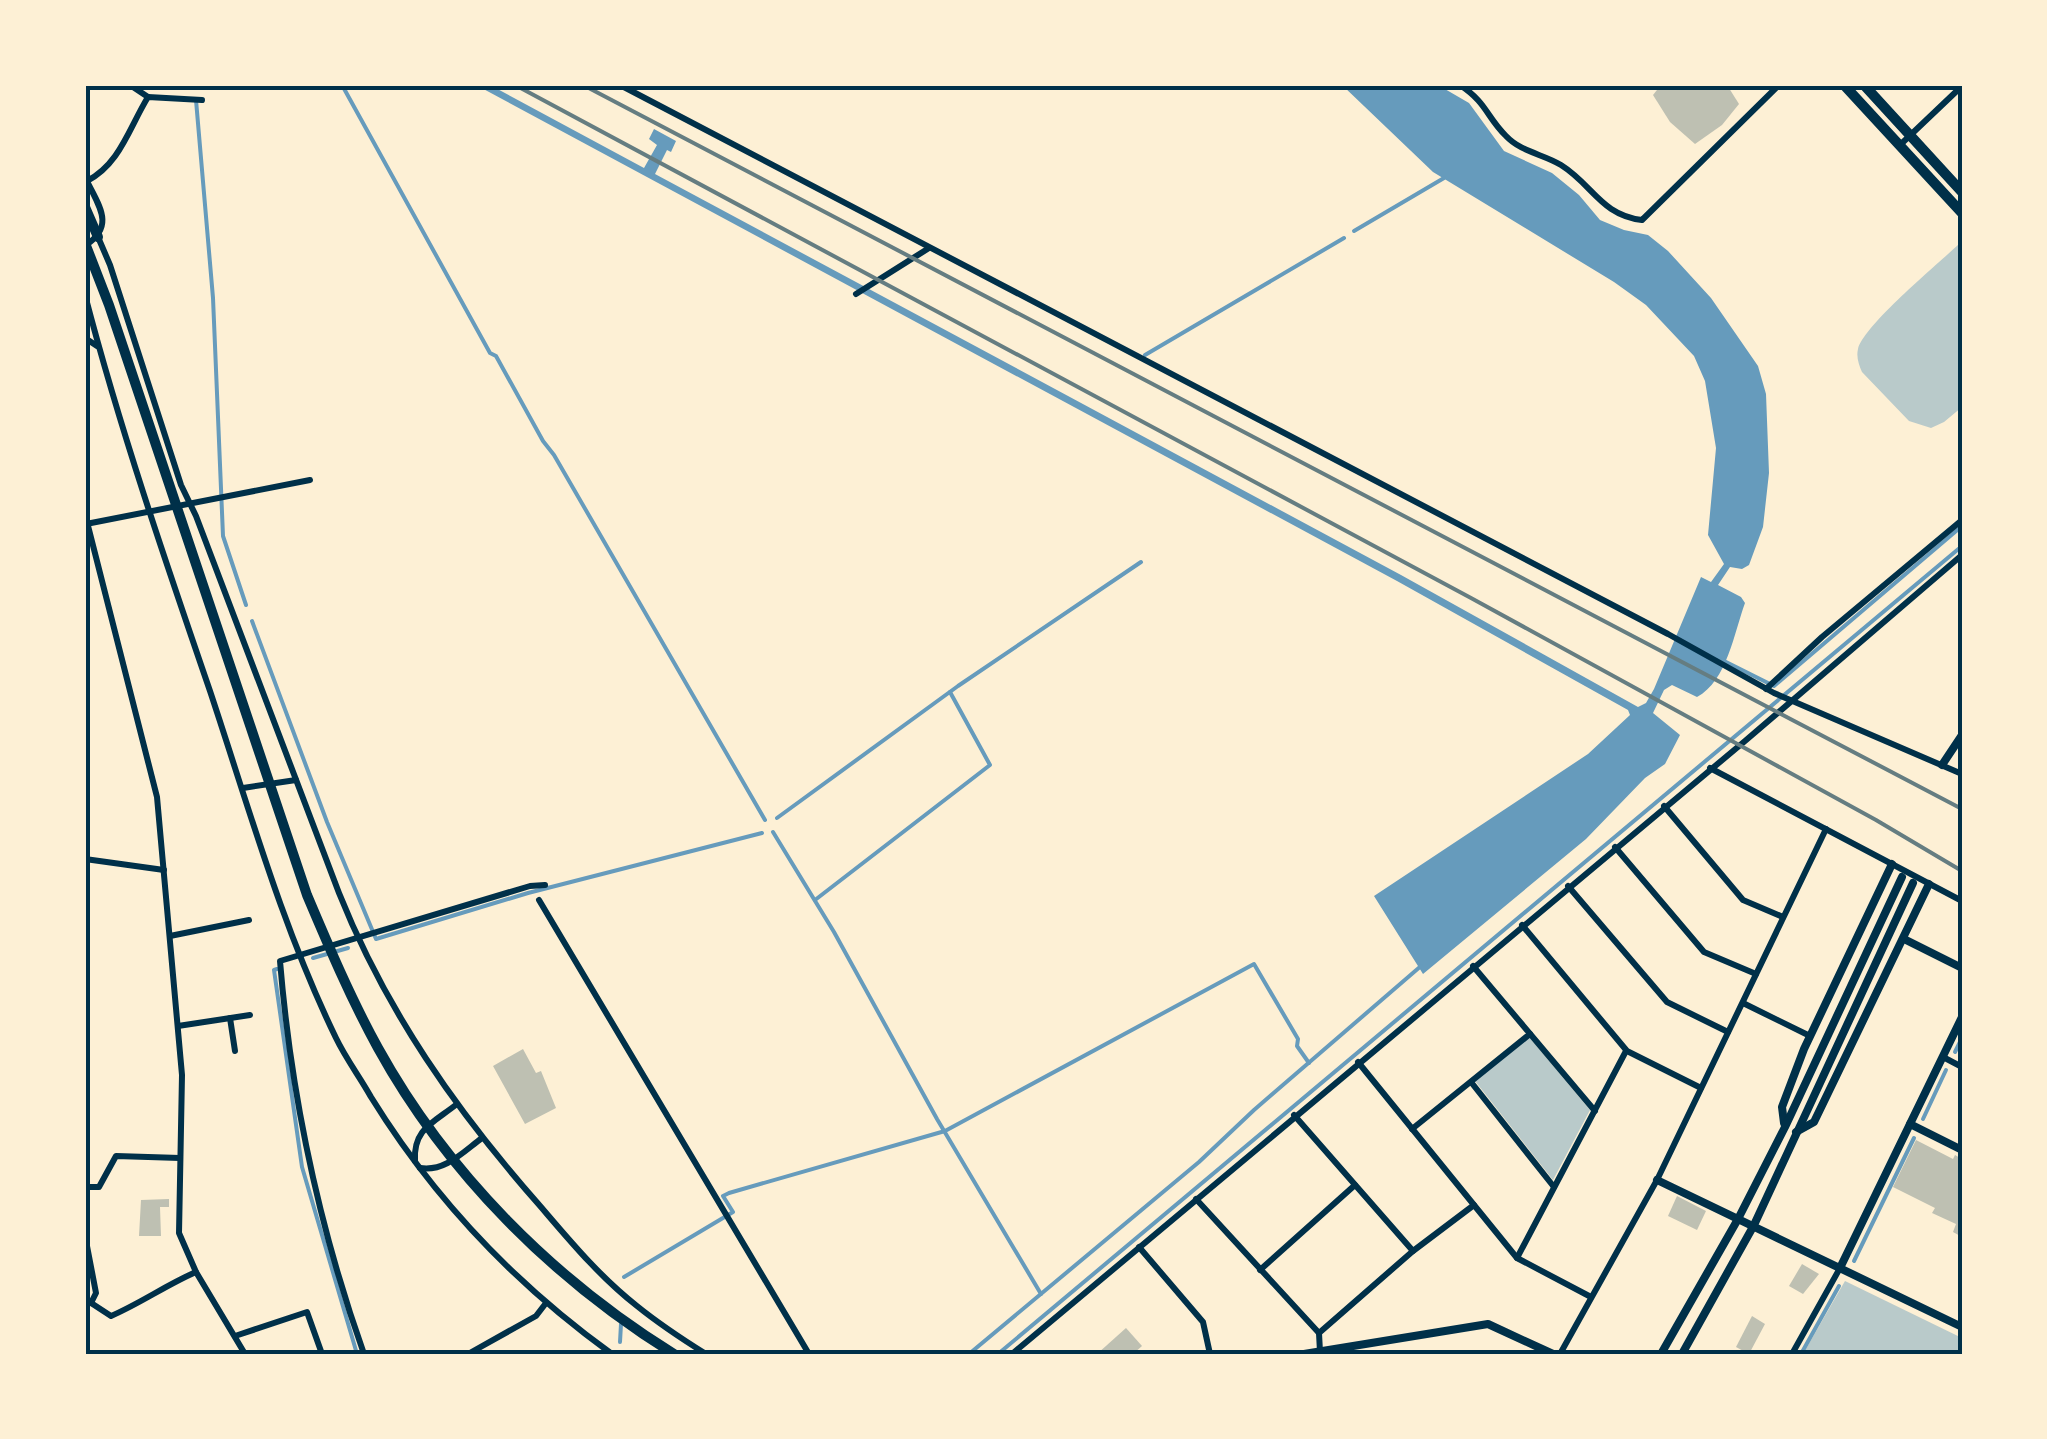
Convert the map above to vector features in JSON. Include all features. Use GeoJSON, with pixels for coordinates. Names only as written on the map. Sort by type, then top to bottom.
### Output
{"type":"FeatureCollection","features":[{"type":"Feature","properties":{"kind":"main road"},"geometry":{"type":"LineString","coordinates":[[1844,85],[1962,212]]}},
{"type":"Feature","properties":{"kind":"main road"},"geometry":{"type":"LineString","coordinates":[[1864,85],[1962,192]]}},
{"type":"Feature","properties":{"kind":"main road"},"geometry":{"type":"LineString","coordinates":[[85,207],[98,237]]}},
{"type":"Feature","properties":{"kind":"main road"},"geometry":{"type":"LineString","coordinates":[[85,244],[109,305],[307,895],[343,980],[380,1051],[434,1132],[496,1209],[576,1285],[674,1354]]}},
{"type":"Feature","properties":{"kind":"street"},"geometry":{"type":"LineString","coordinates":[[130,85],[148,98],[198,100]]}},
{"type":"Feature","properties":{"kind":"street"},"geometry":{"type":"LineString","coordinates":[[620,85],[1770,691],[1962,774]]}},
{"type":"Feature","properties":{"kind":"street"},"geometry":{"type":"LineString","coordinates":[[1460,85],[1485,105],[1508,139],[1573,173],[1604,206],[1621,217],[1642,220],[1779,85]]}},
{"type":"Feature","properties":{"kind":"street"},"geometry":{"type":"LineString","coordinates":[[1900,145],[1962,86]]}},
{"type":"Feature","properties":{"kind":"street"},"geometry":{"type":"LineString","coordinates":[[85,244],[98,237],[103,226],[102,214],[86,179],[102,173],[120,152],[148,98]]}},
{"type":"Feature","properties":{"kind":"street"},"geometry":{"type":"LineString","coordinates":[[98,237],[190,504],[357,938],[405,1030],[482,1138],[586,1259],[639,1308],[706,1354]]}},
{"type":"Feature","properties":{"kind":"street"},"geometry":{"type":"LineString","coordinates":[[858,293],[930,248]]}},
{"type":"Feature","properties":{"kind":"street"},"geometry":{"type":"LineString","coordinates":[[85,295],[116,415],[242,788],[299,956],[338,1042],[417,1166],[498,1259],[546,1304],[612,1354]]}},
{"type":"Feature","properties":{"kind":"street"},"geometry":{"type":"LineString","coordinates":[[85,338],[98,346]]}},
{"type":"Feature","properties":{"kind":"street"},"geometry":{"type":"LineString","coordinates":[[86,524],[310,480]]}},
{"type":"Feature","properties":{"kind":"street"},"geometry":{"type":"LineString","coordinates":[[85,514],[157,797],[178,1026],[179,1233],[196,1272],[245,1354]]}},
{"type":"Feature","properties":{"kind":"street"},"geometry":{"type":"LineString","coordinates":[[1770,691],[1822,637],[1962,520]]}},
{"type":"Feature","properties":{"kind":"street"},"geometry":{"type":"LineString","coordinates":[[1012,1354],[1962,555]]}},
{"type":"Feature","properties":{"kind":"street"},"geometry":{"type":"LineString","coordinates":[[1942,765],[1962,735]]}},
{"type":"Feature","properties":{"kind":"street"},"geometry":{"type":"LineString","coordinates":[[1710,768],[1962,901]]}},
{"type":"Feature","properties":{"kind":"street"},"geometry":{"type":"LineString","coordinates":[[242,788],[296,780]]}},
{"type":"Feature","properties":{"kind":"street"},"geometry":{"type":"LineString","coordinates":[[1664,806],[1743,900],[1783,918]]}},
{"type":"Feature","properties":{"kind":"street"},"geometry":{"type":"LineString","coordinates":[[1304,1354],[1488,1324],[1557,1354],[1656,1180],[1826,829]]}},
{"type":"Feature","properties":{"kind":"street"},"geometry":{"type":"LineString","coordinates":[[1616,847],[1704,952],[1756,974]]}},
{"type":"Feature","properties":{"kind":"street"},"geometry":{"type":"LineString","coordinates":[[85,859],[164,870]]}},
{"type":"Feature","properties":{"kind":"street"},"geometry":{"type":"LineString","coordinates":[[1784,1127],[1782,1107],[1810,1036],[1892,864]]}},
{"type":"Feature","properties":{"kind":"street"},"geometry":{"type":"LineString","coordinates":[[1662,1354],[1738,1219],[1902,877]]}},
{"type":"Feature","properties":{"kind":"street"},"geometry":{"type":"LineString","coordinates":[[1682,1354],[1754,1226],[1913,883]]}},
{"type":"Feature","properties":{"kind":"street"},"geometry":{"type":"LineString","coordinates":[[364,1354],[328,1234],[294,1082],[280,961],[544,884]]}},
{"type":"Feature","properties":{"kind":"street"},"geometry":{"type":"LineString","coordinates":[[1796,1132],[1814,1122],[1930,884]]}},
{"type":"Feature","properties":{"kind":"street"},"geometry":{"type":"LineString","coordinates":[[1568,886],[1667,1002],[1728,1032]]}},
{"type":"Feature","properties":{"kind":"street"},"geometry":{"type":"LineString","coordinates":[[539,900],[810,1354]]}},
{"type":"Feature","properties":{"kind":"street"},"geometry":{"type":"LineString","coordinates":[[170,936],[249,920]]}},
{"type":"Feature","properties":{"kind":"street"},"geometry":{"type":"LineString","coordinates":[[1522,925],[1626,1051],[1702,1088]]}},
{"type":"Feature","properties":{"kind":"street"},"geometry":{"type":"LineString","coordinates":[[1904,939],[1962,968]]}},
{"type":"Feature","properties":{"kind":"street"},"geometry":{"type":"LineString","coordinates":[[1473,966],[1595,1111]]}},
{"type":"Feature","properties":{"kind":"street"},"geometry":{"type":"LineString","coordinates":[[1743,1003],[1810,1036]]}},
{"type":"Feature","properties":{"kind":"street"},"geometry":{"type":"LineString","coordinates":[[178,1026],[250,1015]]}},
{"type":"Feature","properties":{"kind":"street"},"geometry":{"type":"LineString","coordinates":[[1792,1354],[1840,1268],[1962,1017]]}},
{"type":"Feature","properties":{"kind":"street"},"geometry":{"type":"LineString","coordinates":[[230,1018],[234,1051]]}},
{"type":"Feature","properties":{"kind":"street"},"geometry":{"type":"LineString","coordinates":[[1412,1129],[1530,1034]]}},
{"type":"Feature","properties":{"kind":"street"},"geometry":{"type":"LineString","coordinates":[[1517,1258],[1626,1051]]}},
{"type":"Feature","properties":{"kind":"street"},"geometry":{"type":"LineString","coordinates":[[1942,1057],[1962,1066]]}},
{"type":"Feature","properties":{"kind":"street"},"geometry":{"type":"LineString","coordinates":[[1358,1062],[1517,1258],[1591,1297]]}},
{"type":"Feature","properties":{"kind":"street"},"geometry":{"type":"LineString","coordinates":[[1471,1082],[1554,1187]]}},
{"type":"Feature","properties":{"kind":"street"},"geometry":{"type":"LineString","coordinates":[[417,1166],[417,1136],[456,1104]]}},
{"type":"Feature","properties":{"kind":"street"},"geometry":{"type":"LineString","coordinates":[[1294,1115],[1414,1252]]}},
{"type":"Feature","properties":{"kind":"street"},"geometry":{"type":"LineString","coordinates":[[1910,1124],[1962,1150]]}},
{"type":"Feature","properties":{"kind":"street"},"geometry":{"type":"LineString","coordinates":[[417,1166],[432,1170],[444,1166],[482,1138]]}},
{"type":"Feature","properties":{"kind":"street"},"geometry":{"type":"LineString","coordinates":[[85,1187],[99,1186],[116,1156],[180,1158]]}},
{"type":"Feature","properties":{"kind":"street"},"geometry":{"type":"LineString","coordinates":[[1656,1180],[1962,1327]]}},
{"type":"Feature","properties":{"kind":"street"},"geometry":{"type":"LineString","coordinates":[[1260,1270],[1355,1185]]}},
{"type":"Feature","properties":{"kind":"street"},"geometry":{"type":"LineString","coordinates":[[1196,1199],[1319,1333],[1320,1353]]}},
{"type":"Feature","properties":{"kind":"street"},"geometry":{"type":"LineString","coordinates":[[1319,1333],[1474,1205]]}},
{"type":"Feature","properties":{"kind":"street"},"geometry":{"type":"LineString","coordinates":[[87,1246],[96,1293],[88,1300],[111,1316],[196,1272]]}},
{"type":"Feature","properties":{"kind":"street"},"geometry":{"type":"LineString","coordinates":[[1139,1246],[1203,1322],[1210,1354]]}},
{"type":"Feature","properties":{"kind":"street"},"geometry":{"type":"LineString","coordinates":[[468,1354],[536,1316],[546,1304]]}},
{"type":"Feature","properties":{"kind":"street"},"geometry":{"type":"LineString","coordinates":[[235,1336],[307,1312],[322,1354]]}},
{"type":"Feature","properties":{"kind":"shaded area"},"geometry":{"type":"Polygon","coordinates":[[[1959,244],[1962,407],[1931,428],[1909,421],[1862,372],[1857,352],[1873,325],[1959,244]]]}},
{"type":"Feature","properties":{"kind":"shaded area"},"geometry":{"type":"Polygon","coordinates":[[[1529,1037],[1590,1110],[1553,1180],[1475,1081],[1529,1037]]]}},
{"type":"Feature","properties":{"kind":"shaded area"},"geometry":{"type":"Polygon","coordinates":[[[1845,1281],[1962,1338],[1962,1354],[1803,1354],[1845,1281]]]}},
{"type":"Feature","properties":{"kind":"water"},"geometry":{"type":"Polygon","coordinates":[[[476,85],[490,85],[644,168],[657,145],[649,139],[654,129],[676,141],[655,174],[1401,575],[1638,707],[1646,703],[1654,689],[1701,577],[1711,582],[1724,564],[1708,535],[1716,448],[1705,381],[1694,356],[1646,305],[1433,172],[1342,85],[1438,85],[1469,103],[1504,151],[1552,173],[1579,195],[1600,220],[1648,235],[1668,251],[1711,298],[1758,366],[1766,394],[1769,473],[1763,527],[1749,565],[1742,569],[1730,567],[1718,585],[1745,603],[1722,668],[1716,680],[1697,697],[1672,685],[1664,690],[1653,713],[1680,735],[1665,764],[1645,778],[1586,839],[1423,974],[1374,896],[1588,754],[1630,715],[1628,710],[1397,581],[476,85]]]}},
{"type":"Feature","properties":{"kind":"building"},"geometry":{"type":"Polygon","coordinates":[[[1661,85],[1727,85],[1739,104],[1722,125],[1695,144],[1670,122],[1653,95],[1661,85]]]}},
{"type":"Feature","properties":{"kind":"building"},"geometry":{"type":"Polygon","coordinates":[[[523,1049],[536,1073],[541,1071],[556,1108],[525,1124],[493,1066],[523,1049]]]}},
{"type":"Feature","properties":{"kind":"building"},"geometry":{"type":"Polygon","coordinates":[[[1916,1140],[1953,1159],[1955,1155],[1962,1159],[1962,1237],[1953,1232],[1956,1224],[1932,1213],[1935,1208],[1893,1187],[1916,1140]]]}},
{"type":"Feature","properties":{"kind":"building"},"geometry":{"type":"Polygon","coordinates":[[[1677,1196],[1706,1211],[1697,1230],[1668,1216],[1677,1196]]]}},
{"type":"Feature","properties":{"kind":"building"},"geometry":{"type":"Polygon","coordinates":[[[169,1199],[169,1207],[160,1207],[161,1236],[139,1236],[141,1200],[169,1199]]]}},
{"type":"Feature","properties":{"kind":"building"},"geometry":{"type":"Polygon","coordinates":[[[1802,1264],[1819,1274],[1803,1294],[1789,1286],[1802,1264]]]}},
{"type":"Feature","properties":{"kind":"building"},"geometry":{"type":"Polygon","coordinates":[[[1752,1316],[1765,1324],[1749,1354],[1736,1347],[1752,1316]]]}},
{"type":"Feature","properties":{"kind":"building"},"geometry":{"type":"Polygon","coordinates":[[[1126,1328],[1142,1346],[1133,1354],[1097,1354],[1126,1328]]]}},
{"type":"Feature","properties":{"kind":"waterway"},"geometry":{"type":"LineString","coordinates":[[342,85],[490,353],[496,356],[765,820]]}},
{"type":"Feature","properties":{"kind":"waterway"},"geometry":{"type":"LineString","coordinates":[[196,100],[213,298],[223,536],[246,605]]}},
{"type":"Feature","properties":{"kind":"waterway"},"geometry":{"type":"LineString","coordinates":[[1354,231],[1444,178]]}},
{"type":"Feature","properties":{"kind":"waterway"},"geometry":{"type":"LineString","coordinates":[[1145,355],[1344,238]]}},
{"type":"Feature","properties":{"kind":"waterway"},"geometry":{"type":"LineString","coordinates":[[1722,660],[1774,686],[1962,526]]}},
{"type":"Feature","properties":{"kind":"waterway"},"geometry":{"type":"LineString","coordinates":[[998,1354],[1962,546]]}},
{"type":"Feature","properties":{"kind":"waterway"},"geometry":{"type":"LineString","coordinates":[[777,818],[958,686],[1141,562]]}},
{"type":"Feature","properties":{"kind":"waterway"},"geometry":{"type":"LineString","coordinates":[[252,621],[327,822],[376,939],[528,893],[762,833]]}},
{"type":"Feature","properties":{"kind":"waterway"},"geometry":{"type":"LineString","coordinates":[[815,900],[990,765],[950,692]]}},
{"type":"Feature","properties":{"kind":"waterway"},"geometry":{"type":"LineString","coordinates":[[773,832],[1041,1294]]}},
{"type":"Feature","properties":{"kind":"waterway"},"geometry":{"type":"LineString","coordinates":[[313,958],[348,948]]}},
{"type":"Feature","properties":{"kind":"waterway"},"geometry":{"type":"LineString","coordinates":[[624,1277],[733,1212],[723,1196],[729,1193],[945,1131],[1254,964],[1309,1063]]}},
{"type":"Feature","properties":{"kind":"waterway"},"geometry":{"type":"LineString","coordinates":[[969,1354],[1199,1162],[1421,966]]}},
{"type":"Feature","properties":{"kind":"waterway"},"geometry":{"type":"LineString","coordinates":[[277,969],[274,970],[302,1167],[357,1354]]}},
{"type":"Feature","properties":{"kind":"waterway"},"geometry":{"type":"LineString","coordinates":[[1955,1052],[1962,1038]]}},
{"type":"Feature","properties":{"kind":"waterway"},"geometry":{"type":"LineString","coordinates":[[1923,1119],[1946,1070]]}},
{"type":"Feature","properties":{"kind":"waterway"},"geometry":{"type":"LineString","coordinates":[[1854,1261],[1914,1138]]}},
{"type":"Feature","properties":{"kind":"waterway"},"geometry":{"type":"LineString","coordinates":[[1801,1354],[1839,1286]]}},
{"type":"Feature","properties":{"kind":"waterway"},"geometry":{"type":"LineString","coordinates":[[620,1342],[621,1324]]}},
{"type":"Feature","properties":{"kind":"railway"},"geometry":{"type":"LineString","coordinates":[[515,85],[1471,598],[1962,871]]}},
{"type":"Feature","properties":{"kind":"railway"},"geometry":{"type":"LineString","coordinates":[[583,85],[1962,809]]}}]}
